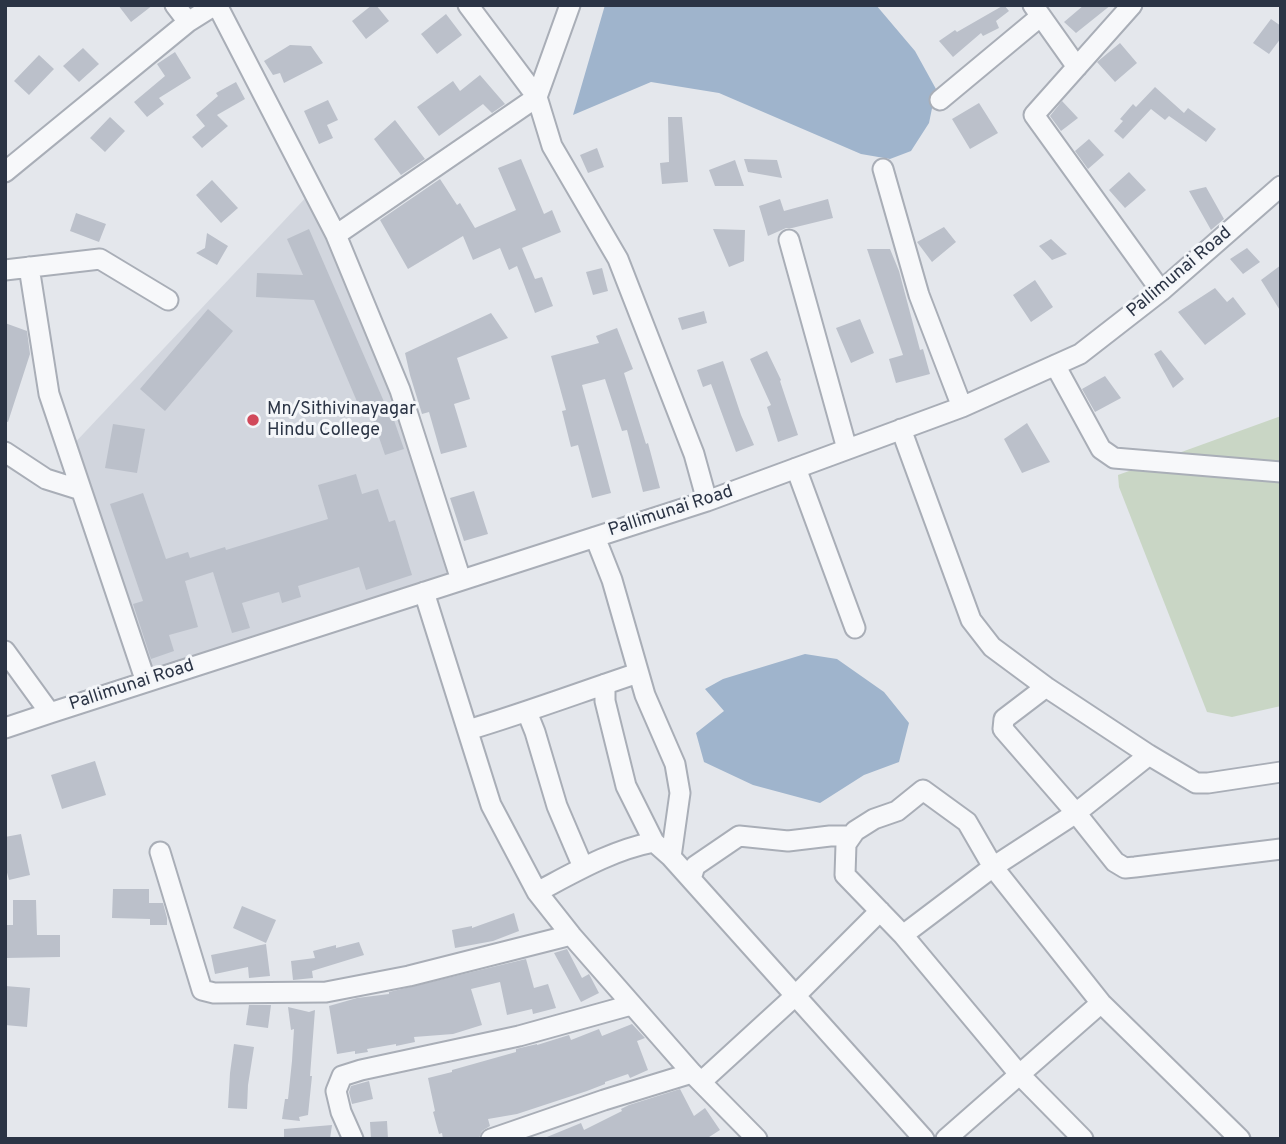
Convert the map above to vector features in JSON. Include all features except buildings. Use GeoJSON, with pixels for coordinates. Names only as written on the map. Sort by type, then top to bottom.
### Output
{"type":"FeatureCollection","features":[{"type":"Feature","properties":{"kind":"street"},"geometry":{"type":"LineString","coordinates":[[175,5],[187,22]]}},
{"type":"Feature","properties":{"kind":"street"},"geometry":{"type":"LineString","coordinates":[[5,172],[187,22],[216,5],[336,235],[400,390],[461,580]]}},
{"type":"Feature","properties":{"kind":"street"},"geometry":{"type":"LineString","coordinates":[[468,5],[537,97],[552,146],[618,259],[694,454],[707,501]]}},
{"type":"Feature","properties":{"kind":"street"},"geometry":{"type":"LineString","coordinates":[[336,235],[537,97],[570,5]]}},
{"type":"Feature","properties":{"kind":"street"},"geometry":{"type":"LineString","coordinates":[[1132,5],[1034,115],[1161,291]]}},
{"type":"Feature","properties":{"kind":"street"},"geometry":{"type":"LineString","coordinates":[[940,100],[1037,11],[1077,67]]}},
{"type":"Feature","properties":{"kind":"street"},"geometry":{"type":"LineString","coordinates":[[884,169],[919,295],[962,407]]}},
{"type":"Feature","properties":{"kind":"street","name":"Pallimunai Road"},"geometry":{"type":"LineString","coordinates":[[5,728],[707,501],[962,407],[1080,354],[1161,291],[1281,186]]}},
{"type":"Feature","properties":{"kind":"street"},"geometry":{"type":"LineString","coordinates":[[789,240],[847,449]]}},
{"type":"Feature","properties":{"kind":"street"},"geometry":{"type":"LineString","coordinates":[[5,270],[100,259],[168,300]]}},
{"type":"Feature","properties":{"kind":"street"},"geometry":{"type":"LineString","coordinates":[[29,267],[49,394],[146,681]]}},
{"type":"Feature","properties":{"kind":"street"},"geometry":{"type":"LineString","coordinates":[[1055,365],[1101,449],[1114,458],[1281,472]]}},
{"type":"Feature","properties":{"kind":"street"},"geometry":{"type":"LineString","coordinates":[[901,429],[971,620],[992,648],[1046,687],[1196,783],[1281,772]]}},
{"type":"Feature","properties":{"kind":"street"},"geometry":{"type":"LineString","coordinates":[[5,452],[46,479],[81,490]]}},
{"type":"Feature","properties":{"kind":"street"},"geometry":{"type":"LineString","coordinates":[[796,468],[855,628]]}},
{"type":"Feature","properties":{"kind":"street"},"geometry":{"type":"LineString","coordinates":[[595,537],[612,580],[645,695],[675,764],[680,793],[671,857]]}},
{"type":"Feature","properties":{"kind":"street"},"geometry":{"type":"LineString","coordinates":[[424,592],[491,805],[537,892],[631,1005],[749,1137]]}},
{"type":"Feature","properties":{"kind":"street"},"geometry":{"type":"LineString","coordinates":[[5,651],[50,713]]}},
{"type":"Feature","properties":{"kind":"street"},"geometry":{"type":"LineString","coordinates":[[468,730],[638,673]]}},
{"type":"Feature","properties":{"kind":"street"},"geometry":{"type":"LineString","coordinates":[[605,684],[605,701],[626,786],[654,842],[671,857],[924,1139]]}},
{"type":"Feature","properties":{"kind":"street"},"geometry":{"type":"LineString","coordinates":[[1046,687],[1003,719],[1003,729],[1115,862],[1125,868],[1281,849]]}},
{"type":"Feature","properties":{"kind":"street"},"geometry":{"type":"LineString","coordinates":[[527,712],[557,806],[583,867]]}},
{"type":"Feature","properties":{"kind":"street"},"geometry":{"type":"LineString","coordinates":[[903,935],[993,867],[1076,813],[1149,755]]}},
{"type":"Feature","properties":{"kind":"street"},"geometry":{"type":"LineString","coordinates":[[1083,1139],[1019,1074],[903,935],[845,875],[846,844],[853,834],[874,819],[897,811],[918,795],[967,822],[993,867],[1101,1003],[1240,1139]]}},
{"type":"Feature","properties":{"kind":"street"},"geometry":{"type":"LineString","coordinates":[[691,879],[695,866],[739,836],[788,841],[853,834]]}},
{"type":"Feature","properties":{"kind":"street"},"geometry":{"type":"LineString","coordinates":[[537,892],[583,867],[630,847],[654,842]]}},
{"type":"Feature","properties":{"kind":"street"},"geometry":{"type":"LineString","coordinates":[[160,852],[202,990],[214,993],[326,992],[409,976],[571,935]]}},
{"type":"Feature","properties":{"kind":"street"},"geometry":{"type":"LineString","coordinates":[[491,1139],[518,1134],[696,1078],[795,996],[880,911]]}},
{"type":"Feature","properties":{"kind":"street"},"geometry":{"type":"LineString","coordinates":[[946,1139],[1101,1003]]}},
{"type":"Feature","properties":{"kind":"street"},"geometry":{"type":"LineString","coordinates":[[353,1139],[341,1112],[336,1091],[342,1076],[519,1036],[631,1005]]}},
{"type":"Feature","properties":{"kind":"shaded area","name":"Mn/Sithivinayagar Hindu College"},"geometry":{"type":"Polygon","coordinates":[[[312,191],[336,235],[461,580],[146,682],[69,449],[312,191]]]}},
{"type":"Feature","properties":{"kind":"green space"},"geometry":{"type":"Polygon","coordinates":[[[1281,416],[1281,706],[1232,717],[1207,712],[1119,487],[1118,475],[1281,416]]]}},
{"type":"Feature","properties":{"kind":"water"},"geometry":{"type":"Polygon","coordinates":[[[605,5],[876,5],[915,51],[936,89],[929,123],[911,151],[890,159],[861,154],[719,93],[651,82],[573,115],[605,5]]]}},
{"type":"Feature","properties":{"kind":"water"},"geometry":{"type":"Polygon","coordinates":[[[805,654],[837,659],[884,692],[909,723],[899,762],[864,775],[820,803],[753,785],[704,762],[696,733],[724,711],[705,689],[723,679],[805,654]]]}},
{"type":"Feature","properties":{"kind":"place","name":"Mn/Sithivinayagar Hindu College"},"geometry":{"type":"Point","coordinates":[253,420]}}]}
